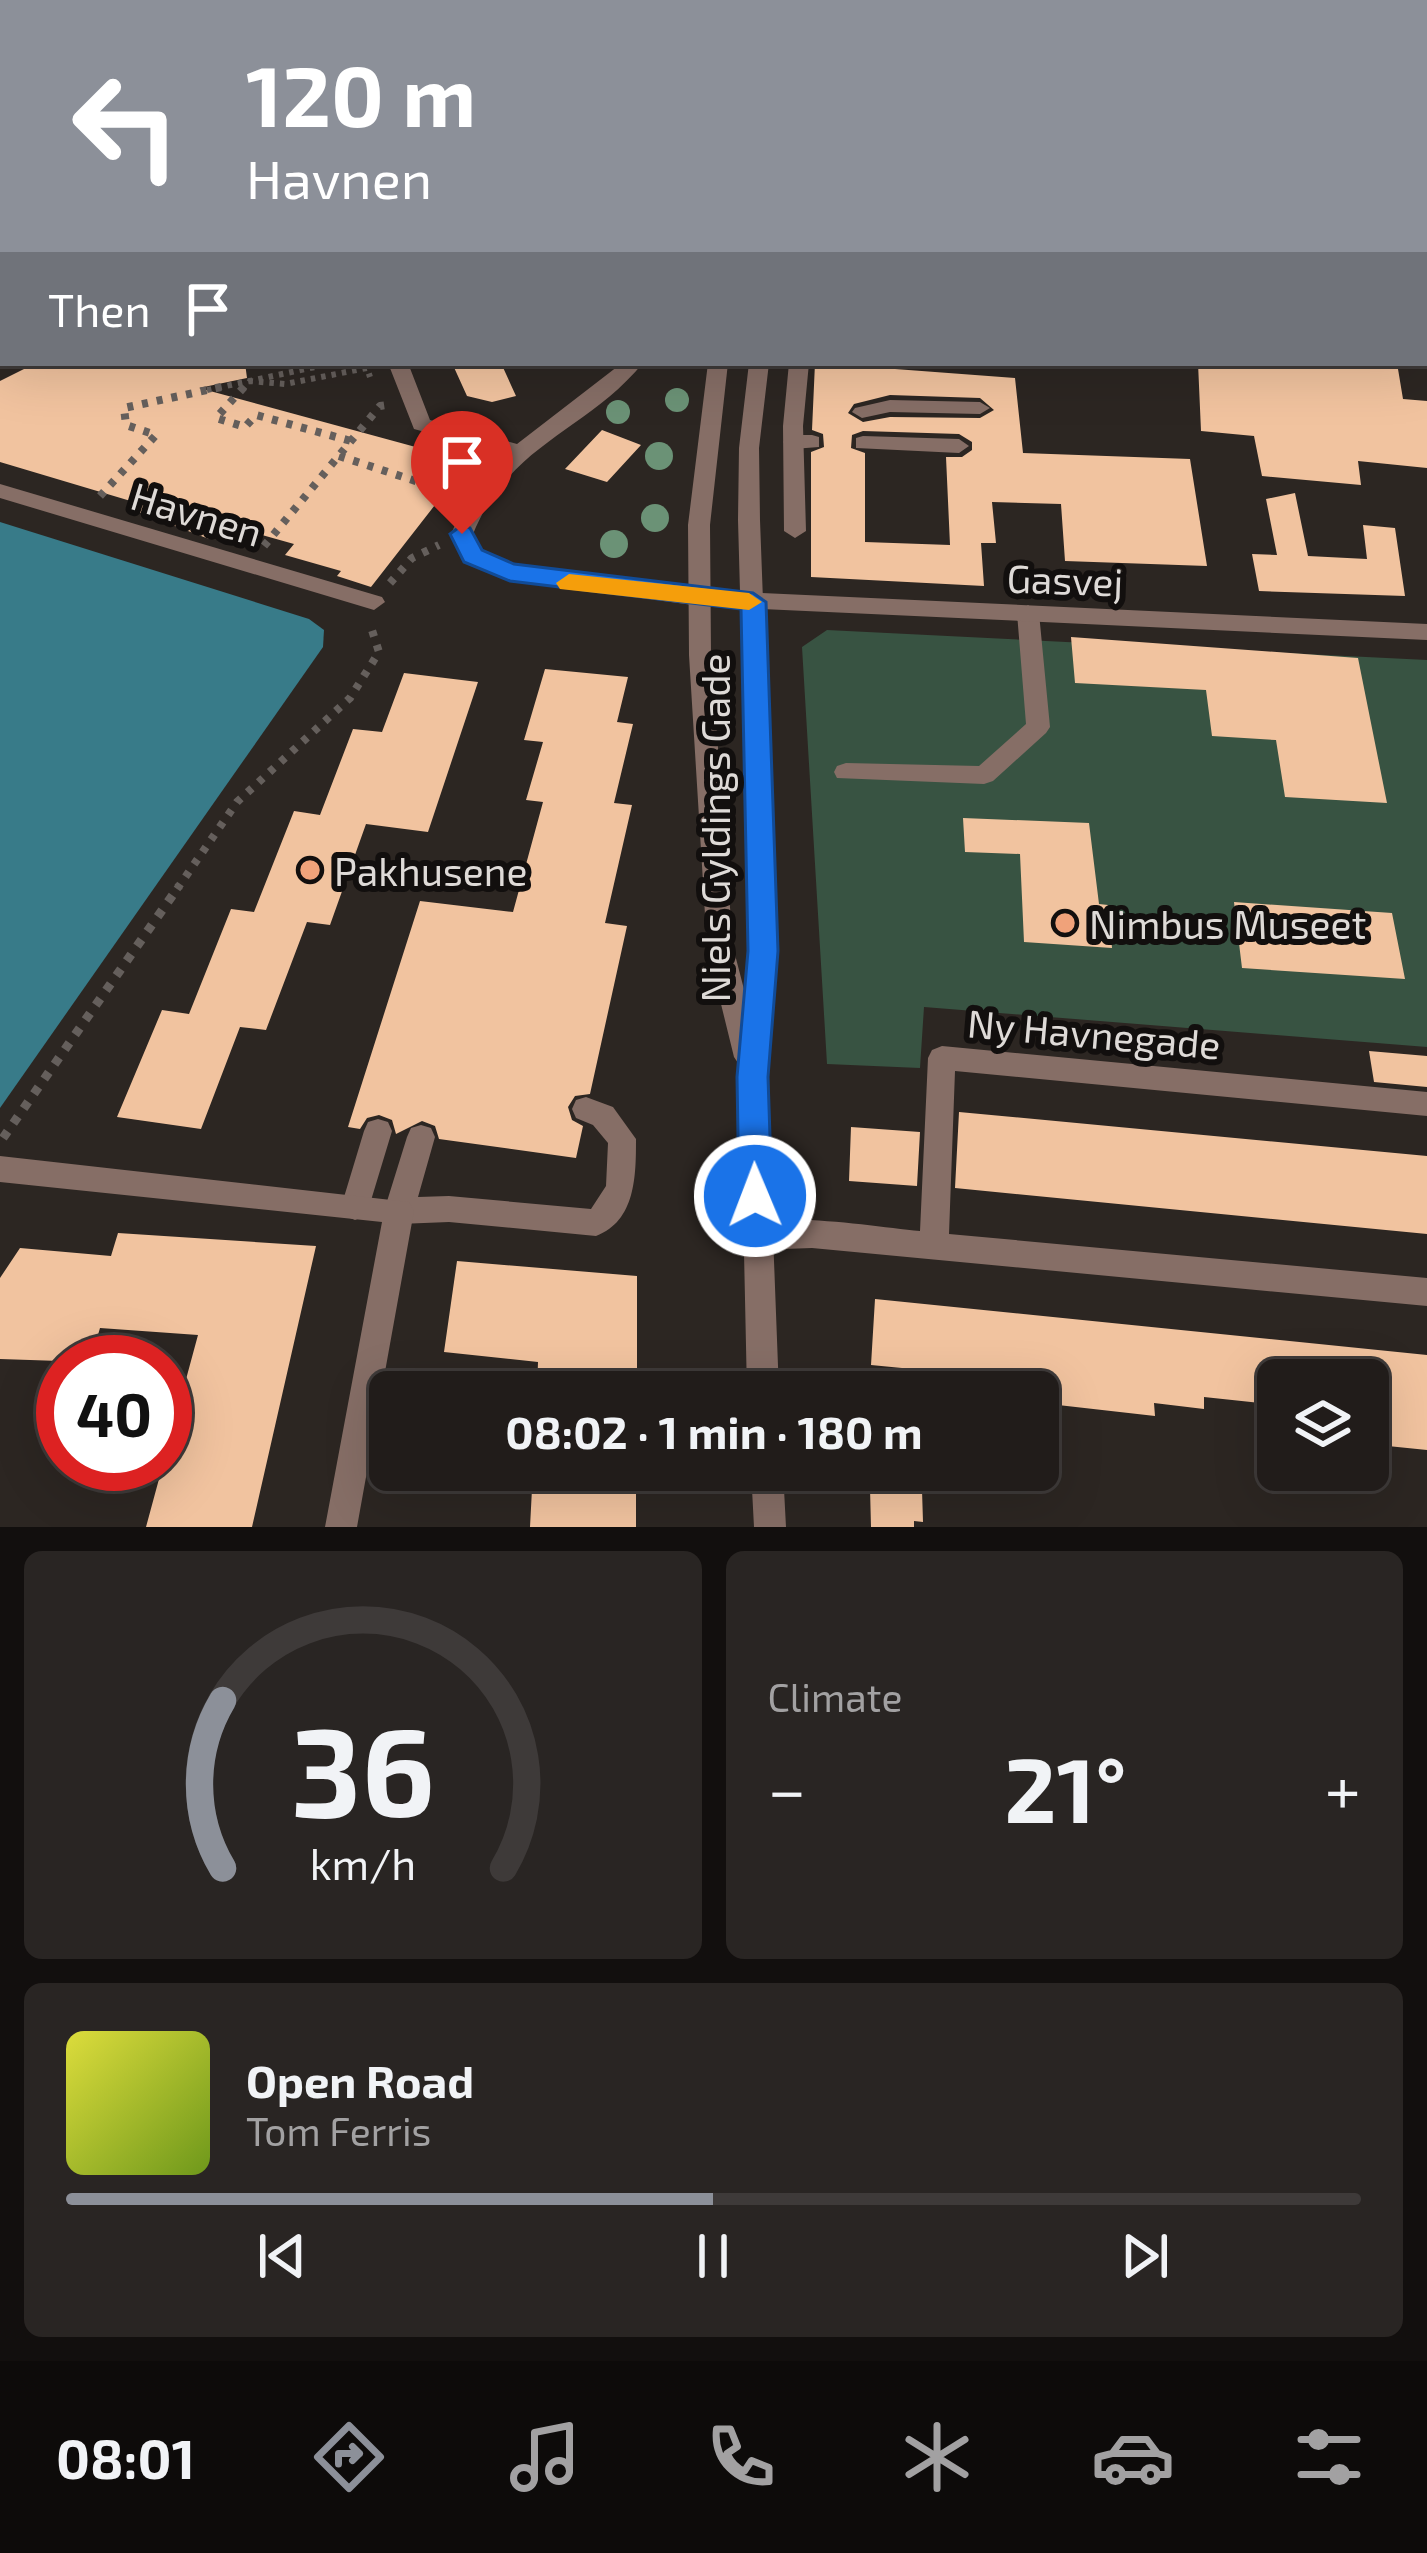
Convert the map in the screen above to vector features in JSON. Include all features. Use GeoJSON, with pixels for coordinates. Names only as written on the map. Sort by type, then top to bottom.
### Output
{"type":"FeatureCollection","features":[{"type":"Feature","properties":{"kind":"street"},"geometry":{"type":"LineString","coordinates":[[399,366],[421,424],[515,451]]}},
{"type":"Feature","properties":{"kind":"street"},"geometry":{"type":"LineString","coordinates":[[630,366],[607,392],[515,451],[483,483],[462,534],[473,556],[510,572],[700,598]]}},
{"type":"Feature","properties":{"kind":"street","name":"Niels Gyldings Gade"},"geometry":{"type":"LineString","coordinates":[[718,366],[705,446],[700,598],[720,947],[753,1077]]}},
{"type":"Feature","properties":{"kind":"street","name":"Niels Gyldings Gade"},"geometry":{"type":"LineString","coordinates":[[759,366],[749,448],[763,951],[753,1077],[762,1371]]}},
{"type":"Feature","properties":{"kind":"street"},"geometry":{"type":"LineString","coordinates":[[795,531],[803,411],[800,366]]}},
{"type":"Feature","properties":{"kind":"street"},"geometry":{"type":"LineString","coordinates":[[862,412],[890,406],[980,408]]}},
{"type":"Feature","properties":{"kind":"street"},"geometry":{"type":"LineString","coordinates":[[863,443],[959,446]]}},
{"type":"Feature","properties":{"kind":"street","name":"Havnen"},"geometry":{"type":"LineString","coordinates":[[0,491],[374,602]]}},
{"type":"Feature","properties":{"kind":"street","name":"Gasvej"},"geometry":{"type":"LineString","coordinates":[[700,598],[1427,632]]}},
{"type":"Feature","properties":{"kind":"street"},"geometry":{"type":"LineString","coordinates":[[846,772],[983,775],[1038,727],[1028,614]]}},
{"type":"Feature","properties":{"kind":"street","name":"Ny Havnegade"},"geometry":{"type":"LineString","coordinates":[[934,1246],[942,1058],[1427,1104]]}},
{"type":"Feature","properties":{"kind":"street"},"geometry":{"type":"LineString","coordinates":[[0,1168],[355,1207],[449,1209],[596,1223],[616,1208],[620,1195],[622,1138],[603,1116],[586,1109]]}},
{"type":"Feature","properties":{"kind":"street"},"geometry":{"type":"LineString","coordinates":[[355,1207],[378,1131]]}},
{"type":"Feature","properties":{"kind":"street"},"geometry":{"type":"LineString","coordinates":[[341,1527],[399,1211],[422,1137]]}},
{"type":"Feature","properties":{"kind":"street"},"geometry":{"type":"LineString","coordinates":[[756,1236],[812,1235],[1427,1292]]}},
{"type":"Feature","properties":{"kind":"street"},"geometry":{"type":"LineString","coordinates":[[768,1491],[770,1527]]}},
{"type":"Feature","properties":{"kind":"path"},"geometry":{"type":"LineString","coordinates":[[82,515],[156,435],[125,425],[124,408],[320,366]]}},
{"type":"Feature","properties":{"kind":"path"},"geometry":{"type":"LineString","coordinates":[[250,381],[285,384],[367,368],[380,406],[271,538]]}},
{"type":"Feature","properties":{"kind":"path"},"geometry":{"type":"LineString","coordinates":[[250,381],[216,418],[245,427],[256,415],[351,441]]}},
{"type":"Feature","properties":{"kind":"path"},"geometry":{"type":"LineString","coordinates":[[339,456],[428,485]]}},
{"type":"Feature","properties":{"kind":"path"},"geometry":{"type":"LineString","coordinates":[[0,1142],[237,802],[365,681],[379,652],[375,632],[363,618],[374,602],[412,558],[462,534]]}},
{"type":"Feature","properties":{"kind":"green space"},"geometry":{"type":"Polygon","coordinates":[[[827,630],[1427,660],[1427,1047],[924,1007],[920,1068],[827,1064],[802,647],[827,630]]]}},
{"type":"Feature","properties":{"kind":"water"},"geometry":{"type":"Polygon","coordinates":[[[0,522],[309,619],[324,630],[323,647],[0,1108],[0,522]]]}},
{"type":"Feature","properties":{"kind":"building"},"geometry":{"type":"Polygon","coordinates":[[[30,366],[245,366],[247,378],[199,388],[456,458],[443,475],[456,478],[371,587],[337,576],[341,571],[285,555],[294,544],[223,524],[209,539],[128,508],[134,502],[0,462],[0,381],[30,366]]]}},
{"type":"Feature","properties":{"kind":"building"},"geometry":{"type":"Polygon","coordinates":[[[453,366],[502,366],[516,396],[492,402],[467,396],[453,366]]]}},
{"type":"Feature","properties":{"kind":"building"},"geometry":{"type":"Polygon","coordinates":[[[815,366],[1015,378],[1023,453],[1190,459],[1207,566],[1065,561],[1061,504],[992,502],[996,543],[981,543],[984,586],[811,577],[811,452],[824,447],[823,434],[812,430],[815,366]],[[890,395],[854,404],[848,413],[863,422],[890,417],[980,418],[994,410],[980,398],[890,395]],[[863,431],[852,435],[851,448],[865,453],[865,542],[950,545],[946,457],[962,457],[972,450],[972,442],[959,434],[863,431]]]}},
{"type":"Feature","properties":{"kind":"building"},"geometry":{"type":"Polygon","coordinates":[[[1198,366],[1398,366],[1403,399],[1427,401],[1427,468],[1358,461],[1361,485],[1262,476],[1254,436],[1201,431],[1198,366]]]}},
{"type":"Feature","properties":{"kind":"building"},"geometry":{"type":"Polygon","coordinates":[[[602,430],[641,445],[607,482],[565,469],[602,430]]]}},
{"type":"Feature","properties":{"kind":"building"},"geometry":{"type":"Polygon","coordinates":[[[1295,493],[1308,556],[1367,559],[1363,525],[1395,528],[1405,596],[1259,591],[1252,554],[1277,555],[1266,499],[1295,493]]]}},
{"type":"Feature","properties":{"kind":"building"},"geometry":{"type":"Polygon","coordinates":[[[1071,637],[1358,658],[1387,803],[1285,797],[1276,740],[1212,736],[1206,690],[1075,683],[1071,637]]]}},
{"type":"Feature","properties":{"kind":"building"},"geometry":{"type":"Polygon","coordinates":[[[545,669],[628,677],[617,722],[633,724],[614,803],[632,805],[605,923],[627,926],[590,1094],[575,1096],[568,1107],[572,1120],[583,1126],[576,1158],[439,1139],[435,1126],[422,1121],[396,1134],[392,1120],[379,1115],[367,1118],[360,1129],[348,1127],[420,901],[513,912],[543,802],[526,800],[543,742],[524,740],[545,669]]]}},
{"type":"Feature","properties":{"kind":"building","name":"Pakhusene"},"geometry":{"type":"Polygon","coordinates":[[[404,673],[478,682],[428,832],[366,824],[330,925],[307,922],[266,1030],[240,1027],[201,1129],[117,1117],[162,1010],[189,1014],[231,909],[254,912],[294,811],[320,815],[353,729],[382,732],[404,673]]]}},
{"type":"Feature","properties":{"kind":"building"},"geometry":{"type":"Polygon","coordinates":[[[963,818],[1089,823],[1099,904],[1108,905],[1112,948],[1024,942],[1020,854],[965,852],[963,818]]]}},
{"type":"Feature","properties":{"kind":"building"},"geometry":{"type":"Polygon","coordinates":[[[1234,902],[1392,913],[1405,979],[1242,968],[1234,902]]]}},
{"type":"Feature","properties":{"kind":"building"},"geometry":{"type":"Polygon","coordinates":[[[1369,1051],[1427,1056],[1427,1087],[1374,1082],[1369,1051]]]}},
{"type":"Feature","properties":{"kind":"building"},"geometry":{"type":"Polygon","coordinates":[[[959,1112],[1427,1156],[1427,1234],[955,1188],[959,1112]]]}},
{"type":"Feature","properties":{"kind":"building"},"geometry":{"type":"Polygon","coordinates":[[[851,1127],[920,1132],[917,1186],[849,1181],[851,1127]]]}},
{"type":"Feature","properties":{"kind":"building"},"geometry":{"type":"Polygon","coordinates":[[[118,1233],[316,1246],[252,1527],[146,1527],[156,1491],[192,1491],[192,1357],[198,1335],[100,1328],[98,1335],[36,1335],[36,1360],[0,1359],[0,1278],[20,1248],[111,1256],[118,1233]]]}},
{"type":"Feature","properties":{"kind":"building"},"geometry":{"type":"Polygon","coordinates":[[[457,1261],[637,1276],[637,1371],[538,1371],[538,1362],[444,1352],[457,1261]]]}},
{"type":"Feature","properties":{"kind":"building"},"geometry":{"type":"Polygon","coordinates":[[[875,1299],[1427,1355],[1427,1450],[1389,1446],[1389,1359],[1257,1359],[1257,1403],[1204,1397],[1204,1409],[1154,1403],[1155,1416],[1059,1405],[1059,1371],[933,1371],[871,1365],[875,1299]]]}},
{"type":"Feature","properties":{"kind":"building"},"geometry":{"type":"Polygon","coordinates":[[[532,1491],[636,1491],[636,1527],[530,1527],[532,1491]]]}},
{"type":"Feature","properties":{"kind":"building"},"geometry":{"type":"Polygon","coordinates":[[[870,1491],[922,1491],[923,1522],[914,1521],[914,1527],[871,1527],[870,1491]]]}},
{"type":"Feature","properties":{"kind":"slow traffic"},"geometry":{"type":"LineString","coordinates":[[569,583],[749,602]]}},
{"type":"Feature","properties":{"kind":"place","name":"Pakhusene"},"geometry":{"type":"Point","coordinates":[310,870]}},
{"type":"Feature","properties":{"kind":"place","name":"Nimbus Museet"},"geometry":{"type":"Point","coordinates":[1065,923]}},
{"type":"Feature","properties":{"kind":"route"},"geometry":{"type":"LineString","coordinates":[[462,534],[473,556],[510,572],[575,584],[753,602],[763,951],[753,1077],[755,1196]]}}]}
